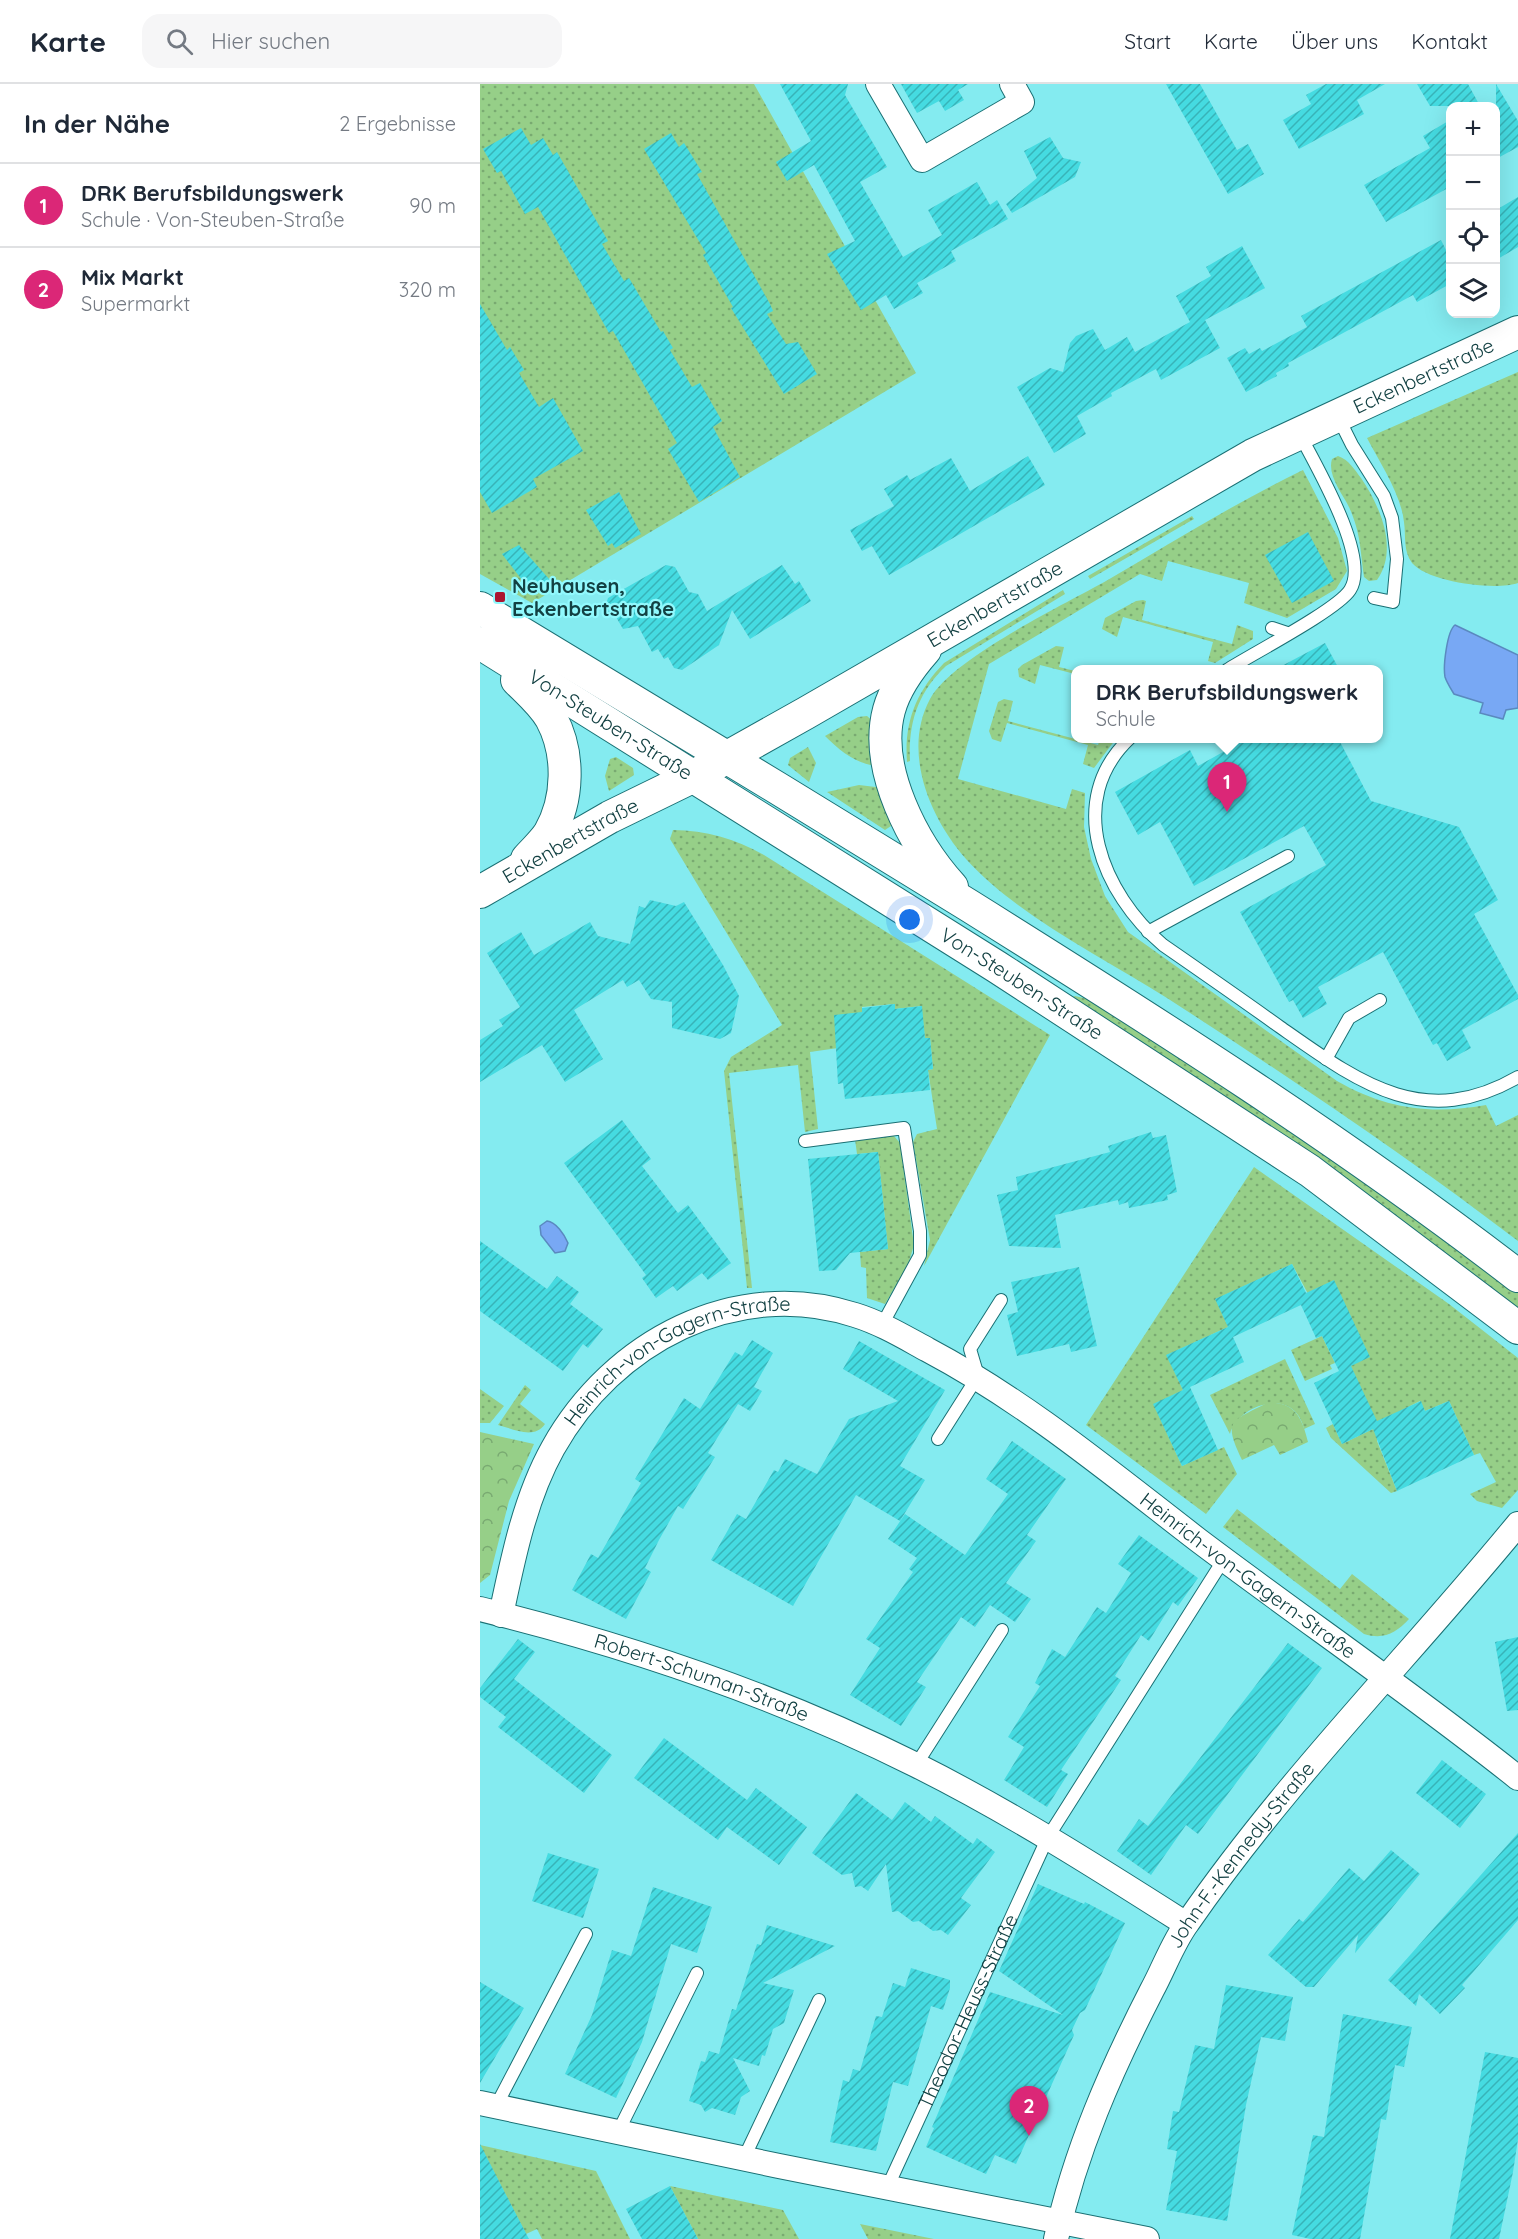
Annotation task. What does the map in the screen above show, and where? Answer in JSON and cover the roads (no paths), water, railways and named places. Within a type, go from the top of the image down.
[{"type":"street","points":[[878,84],[922,160],[1022,102],[1012,84]]},
{"type":"street","name":"Eckenbertstraße","points":[[480,892],[609,818],[728,757],[1197,486],[1298,432],[1518,332]]},
{"type":"street","name":"Von-Steuben-Straße","points":[[480,608],[728,757],[1112,994],[1366,1164],[1518,1276]]},
{"type":"street","points":[[933,640],[915,662],[895,694],[887,722],[888,751],[900,805],[913,832],[934,867],[970,906]]},
{"type":"street","points":[[480,643],[540,703],[551,718],[563,748],[565,775],[557,816],[548,835],[517,870]]},
{"type":"street","name":"Von-Steuben-Straße","points":[[480,643],[997,967],[1310,1171],[1518,1328]]},
{"type":"street","name":"Heinrich-von-Gagern-Straße","points":[[490,1612],[527,1509],[552,1450],[575,1413],[593,1390],[635,1352],[690,1322],[745,1306],[785,1304],[833,1308],[882,1325],[978,1376],[1057,1431],[1224,1559],[1388,1678],[1518,1778]]},
{"type":"street","name":"John-F.-Kennedy-Straße","points":[[1058,2230],[1087,2134],[1117,2059],[1186,1924],[1257,1828],[1518,1524]]},
{"type":"street","name":"Robert-Schuman-Straße","points":[[490,1612],[631,1650],[776,1702],[916,1765],[1048,1837],[1186,1924]]},
{"type":"street","points":[[488,2104],[888,2186],[1058,2230],[1147,2239]]},
{"type":"lane","points":[[1337,414],[1352,445],[1384,496],[1392,518],[1397,559],[1392,602],[1374,598]]},
{"type":"lane","points":[[1234,665],[1345,597],[1352,588],[1355,570],[1349,538],[1298,432]]},
{"type":"lane","points":[[1272,628],[1287,633]]},
{"type":"lane","points":[[1125,743],[1094,783],[1094,822],[1106,865],[1128,910],[1148,932],[1326,1059],[1364,1083],[1412,1099],[1456,1100],[1483,1093],[1518,1077]]},
{"type":"lane","points":[[1148,932],[1288,856]]},
{"type":"lane","points":[[1326,1059],[1349,1018],[1380,1000]]},
{"type":"lane","points":[[805,1141],[903,1128],[920,1231],[920,1255],[882,1325]]},
{"type":"lane","points":[[938,1439],[978,1376],[970,1349],[1002,1300]]},
{"type":"lane","points":[[1048,1837],[1224,1559]]},
{"type":"lane","points":[[916,1765],[1002,1630]]},
{"type":"lane","name":"Theodor-Heuss-Straße","points":[[888,2186],[1048,1837]]},
{"type":"lane","points":[[488,2104],[586,1934]]},
{"type":"lane","points":[[618,2132],[697,1972]]},
{"type":"lane","points":[[744,2158],[819,2000]]},
{"type":"water","points":[[1455,625],[1518,655],[1518,708],[1506,710],[1503,719],[1480,713],[1483,703],[1454,694],[1448,684],[1445,677],[1445,657],[1450,634]]},
{"type":"water","points":[[547,1221],[557,1226],[564,1236],[568,1243],[565,1251],[555,1253],[541,1235],[540,1226]]},
{"type":"place","name":"Neuhausen, Eckenbertstraße","points":[[500,597]]},
{"type":"place","name":"DRK Berufsbildungswerk","points":[[1227,812]]},
{"type":"place","name":"Mix Markt","points":[[1029,2136]]}]
